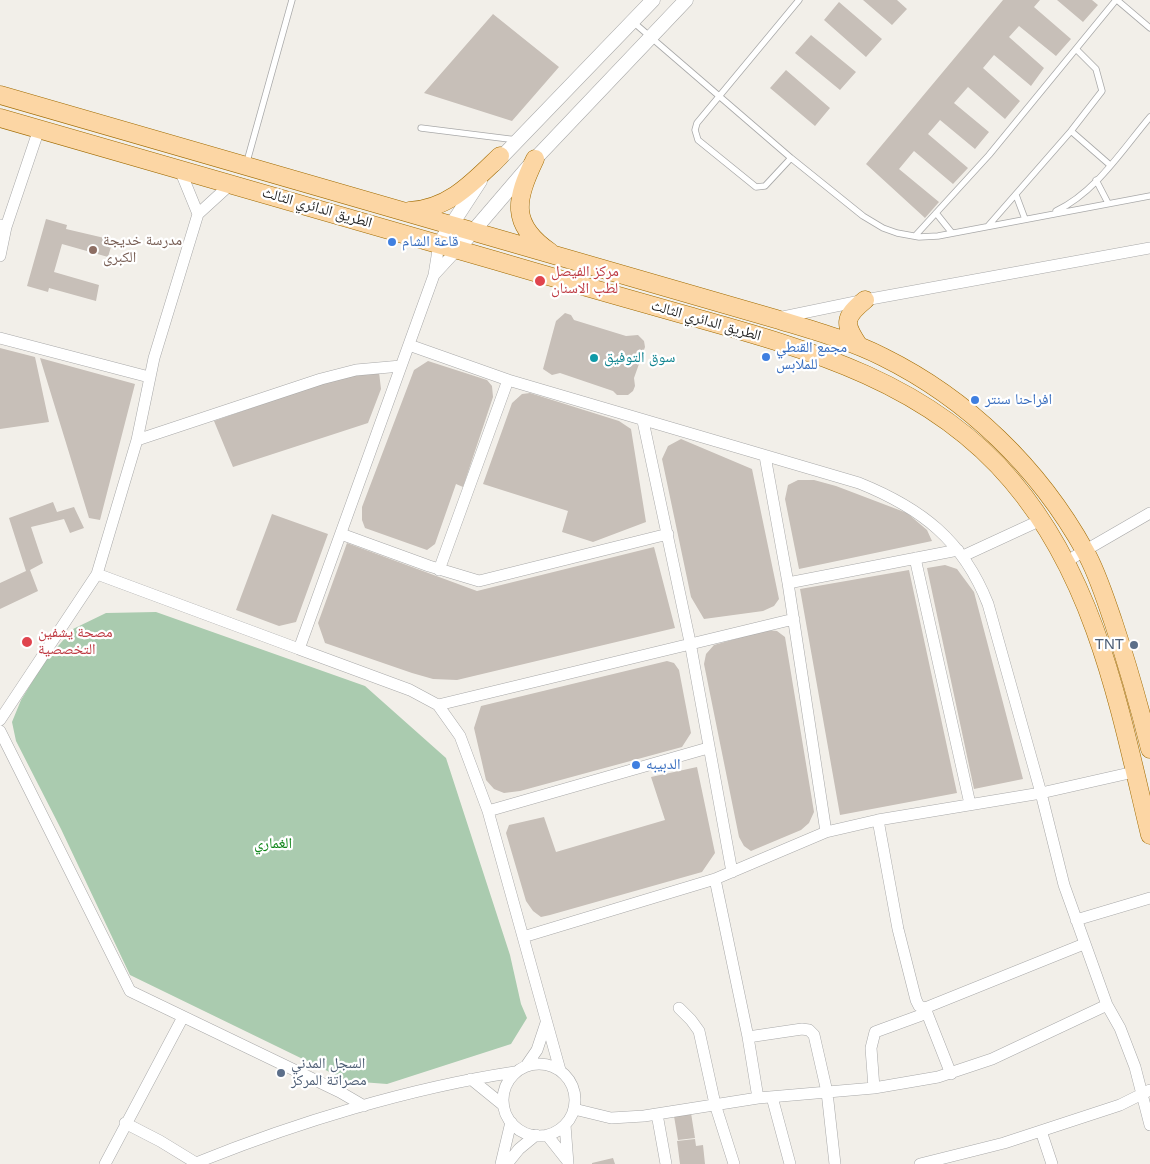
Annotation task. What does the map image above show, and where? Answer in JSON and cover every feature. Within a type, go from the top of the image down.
[{"type":"main road","name":"الطريق الدائري الثالث","points":[[0,95],[451,225],[558,258],[776,319],[859,346],[930,383],[966,408],[992,431],[1034,476],[1085,551],[1106,600],[1134,683],[1150,749]]},
{"type":"main road","name":"الطريق الدائري الثالث","points":[[0,118],[180,170],[232,183],[737,330],[869,374],[913,398],[958,429],[985,452],[1012,481],[1041,520],[1067,561],[1098,637],[1150,835]]},
{"type":"main road","points":[[400,211],[420,210],[449,200],[464,190],[500,156]]},
{"type":"main road","points":[[535,159],[520,194],[520,217],[525,228],[533,238],[558,258]]},
{"type":"main road","points":[[859,346],[849,331],[847,322],[854,310],[865,300]]},
{"type":"street","points":[[299,649],[434,275],[439,244],[464,203],[500,156],[653,0]]},
{"type":"street","points":[[434,275],[535,159],[686,0]]},
{"type":"street","points":[[0,256],[3,226],[39,129]]},
{"type":"street","points":[[180,170],[198,214]]},
{"type":"street","points":[[0,720],[97,574],[137,440],[149,377],[198,214],[232,183]]},
{"type":"street","points":[[776,319],[865,300],[1150,248]]},
{"type":"street","points":[[0,338],[149,377]]},
{"type":"street","points":[[409,345],[508,380],[858,483],[884,493],[934,524],[961,553],[978,578],[988,604],[1041,793],[1064,885],[1107,1005],[1146,1092],[1150,1125]]},
{"type":"street","points":[[137,440],[321,379],[356,370],[401,366]]},
{"type":"street","points":[[440,570],[508,380]]},
{"type":"street","points":[[643,421],[690,642],[732,872]]},
{"type":"street","points":[[765,456],[794,619],[826,832]]},
{"type":"street","points":[[1067,561],[1150,513]]},
{"type":"street","points":[[788,584],[915,558],[961,553],[1041,520]]},
{"type":"street","points":[[341,534],[440,570],[479,581],[668,534]]},
{"type":"street","points":[[915,558],[970,804]]},
{"type":"street","points":[[97,574],[410,690],[438,705],[460,736],[488,811],[560,1070],[573,1088],[574,1109],[565,1125],[567,1162]]},
{"type":"street","points":[[438,705],[690,642],[794,619]]},
{"type":"street","points":[[0,731],[130,991],[340,1092],[364,1106]]},
{"type":"street","points":[[488,811],[708,748]]},
{"type":"street","points":[[523,937],[715,879],[826,832],[878,820],[1041,793],[1134,772]]},
{"type":"street","points":[[878,820],[907,966],[916,1000],[919,1006],[926,1011],[951,1074]]},
{"type":"street","points":[[715,879],[748,1038],[758,1098]]},
{"type":"street","points":[[1076,920],[1150,898]]},
{"type":"street","points":[[874,1088],[871,1048],[875,1032],[1084,944]]},
{"type":"street","points":[[574,1109],[611,1118],[657,1114],[758,1098],[874,1088],[951,1074],[992,1059],[1107,1005]]},
{"type":"street","points":[[679,1008],[692,1020],[699,1031],[715,1104],[734,1164]]},
{"type":"street","points":[[105,1164],[125,1123],[183,1017]]},
{"type":"street","points":[[526,1066],[537,1050],[546,1021]]},
{"type":"street","points":[[748,1038],[802,1028],[809,1030],[814,1035],[827,1092],[836,1164]]},
{"type":"street","points":[[125,1123],[160,1141],[196,1164],[229,1150],[364,1106],[470,1079],[515,1072],[526,1066],[538,1063],[550,1065],[560,1070]]},
{"type":"street","points":[[515,1072],[503,1093],[503,1105],[511,1122],[525,1133],[541,1135],[567,1162]]},
{"type":"street","points":[[470,1079],[503,1105]]},
{"type":"street","points":[[920,1164],[1041,1131],[1120,1106],[1146,1092]]},
{"type":"street","points":[[772,1097],[790,1164]]},
{"type":"street","points":[[657,1114],[666,1164]]},
{"type":"street","points":[[501,1164],[511,1122]]},
{"type":"street","points":[[506,1164],[519,1149],[541,1135],[565,1125]]},
{"type":"street","points":[[1041,1131],[1052,1164]]},
{"type":"lane","points":[[245,167],[292,0]]},
{"type":"lane","points":[[791,158],[761,188],[753,185],[698,140],[695,130],[697,122],[799,0]]},
{"type":"lane","points":[[915,236],[989,154],[1117,0],[1150,28]]},
{"type":"lane","points":[[632,21],[791,158],[873,222],[891,231],[926,237],[1108,202],[1150,196]]},
{"type":"lane","points":[[988,226],[1071,131],[1102,91],[1096,69],[1076,49]]},
{"type":"lane","points":[[1048,215],[1076,199],[1096,180],[1150,117]]},
{"type":"lane","points":[[421,128],[517,140]]},
{"type":"lane","points":[[1071,131],[1110,164]]},
{"type":"lane","points":[[1096,180],[1108,202]]},
{"type":"lane","points":[[1016,195],[1025,219]]},
{"type":"lane","points":[[936,213],[952,233]]},
{"type":"green space","name":"الغماري","points":[[156,612],[365,686],[446,758],[510,955],[521,1004],[527,1018],[511,1044],[387,1084],[348,1081],[130,975],[61,829],[16,741],[12,722],[21,700],[45,661],[73,629],[106,613]]},
{"type":"building","points":[[863,0],[897,0],[907,9],[892,25]]},
{"type":"building","points":[[1003,0],[1040,0],[1034,7],[1071,39],[1056,56],[1019,26],[1009,37],[1044,68],[1031,86],[994,55],[983,68],[1020,101],[1005,119],[968,87],[954,103],[989,132],[975,149],[940,120],[928,134],[968,168],[953,184],[914,151],[899,169],[939,202],[925,218],[866,164]]},
{"type":"building","points":[[1057,0],[1092,0],[1098,5],[1083,22]]},
{"type":"building","points":[[839,2],[882,39],[866,57],[824,20]]},
{"type":"building","points":[[493,14],[559,67],[512,121],[424,93]]},
{"type":"building","points":[[811,35],[856,72],[840,90],[795,53]]},
{"type":"building","points":[[786,70],[830,108],[815,126],[770,88]]},
{"type":"building","points":[[46,219],[67,225],[66,229],[113,240],[108,257],[62,244],[54,272],[99,285],[96,301],[49,288],[48,292],[27,286]]},
{"type":"building","name":"سوق التوفيق","points":[[565,313],[571,315],[574,320],[626,336],[638,335],[644,341],[645,347],[634,378],[635,386],[633,391],[628,395],[617,395],[613,391],[560,373],[552,375],[543,369],[556,321]]},
{"type":"building","points":[[0,348],[35,357],[49,422],[0,429]]},
{"type":"building","points":[[40,358],[135,384],[100,520],[89,518]]},
{"type":"building","points":[[428,361],[487,380],[492,386],[493,397],[463,487],[456,484],[435,544],[427,550],[365,528],[362,520],[362,507],[414,370]]},
{"type":"building","points":[[379,372],[381,389],[368,423],[233,467],[214,421],[334,379]]},
{"type":"building","points":[[530,393],[619,421],[631,429],[646,522],[593,542],[562,532],[568,511],[483,484],[512,403],[522,394]]},
{"type":"building","points":[[681,439],[752,469],[779,599],[774,606],[763,611],[704,619],[691,597],[662,459],[668,446]]},
{"type":"building","points":[[798,480],[814,480],[836,486],[907,513],[927,530],[932,541],[799,569],[785,499],[788,485]]},
{"type":"building","points":[[53,502],[57,512],[74,507],[84,528],[70,533],[64,519],[31,527],[43,563],[30,570],[38,591],[0,609],[0,583],[26,571],[9,518]]},
{"type":"building","points":[[272,514],[328,534],[296,622],[279,626],[236,610]]},
{"type":"building","points":[[347,543],[477,591],[654,547],[675,628],[457,680],[433,679],[325,643],[318,623]]},
{"type":"building","points":[[945,565],[957,569],[974,592],[1023,779],[974,789],[927,568]]},
{"type":"building","points":[[909,570],[957,793],[840,815],[800,589]]},
{"type":"building","points":[[767,630],[777,631],[785,637],[814,812],[809,823],[801,830],[751,851],[744,846],[739,837],[704,664],[706,654],[714,645]]},
{"type":"building","points":[[667,661],[674,663],[679,670],[691,733],[682,747],[520,791],[504,793],[494,789],[486,780],[474,728],[481,706]]},
{"type":"building","points":[[697,767],[715,853],[702,872],[550,915],[541,917],[533,911],[526,901],[506,833],[509,825],[544,817],[556,852],[665,820],[651,777]]},
{"type":"building","points":[[691,1113],[695,1138],[678,1140],[674,1116]]},
{"type":"building","points":[[695,1139],[696,1146],[703,1145],[705,1164],[680,1164],[677,1141]]},
{"type":"building","points":[[613,1158],[615,1164],[592,1164],[592,1163]]},
{"type":"place","name":"قاعة الشام","points":[[392,242]]},
{"type":"place","name":"مدرسة خديجة الكبرى","points":[[93,250]]},
{"type":"place","name":"مركز الفيصل لطب الاسنان","points":[[540,281]]},
{"type":"place","name":"مجمع القنطي للملابس","points":[[766,357]]},
{"type":"place","name":"سوق التوفيق","points":[[594,358]]},
{"type":"place","name":"افراحنا سنتر","points":[[975,400]]},
{"type":"place","name":"مصحة يشفين التخصصية","points":[[27,642]]},
{"type":"place","name":"TNT","points":[[1134,645]]},
{"type":"place","name":"الدبيبه","points":[[636,765]]},
{"type":"place","name":"السجل المدني مصراتة المركز","points":[[281,1073]]}]
